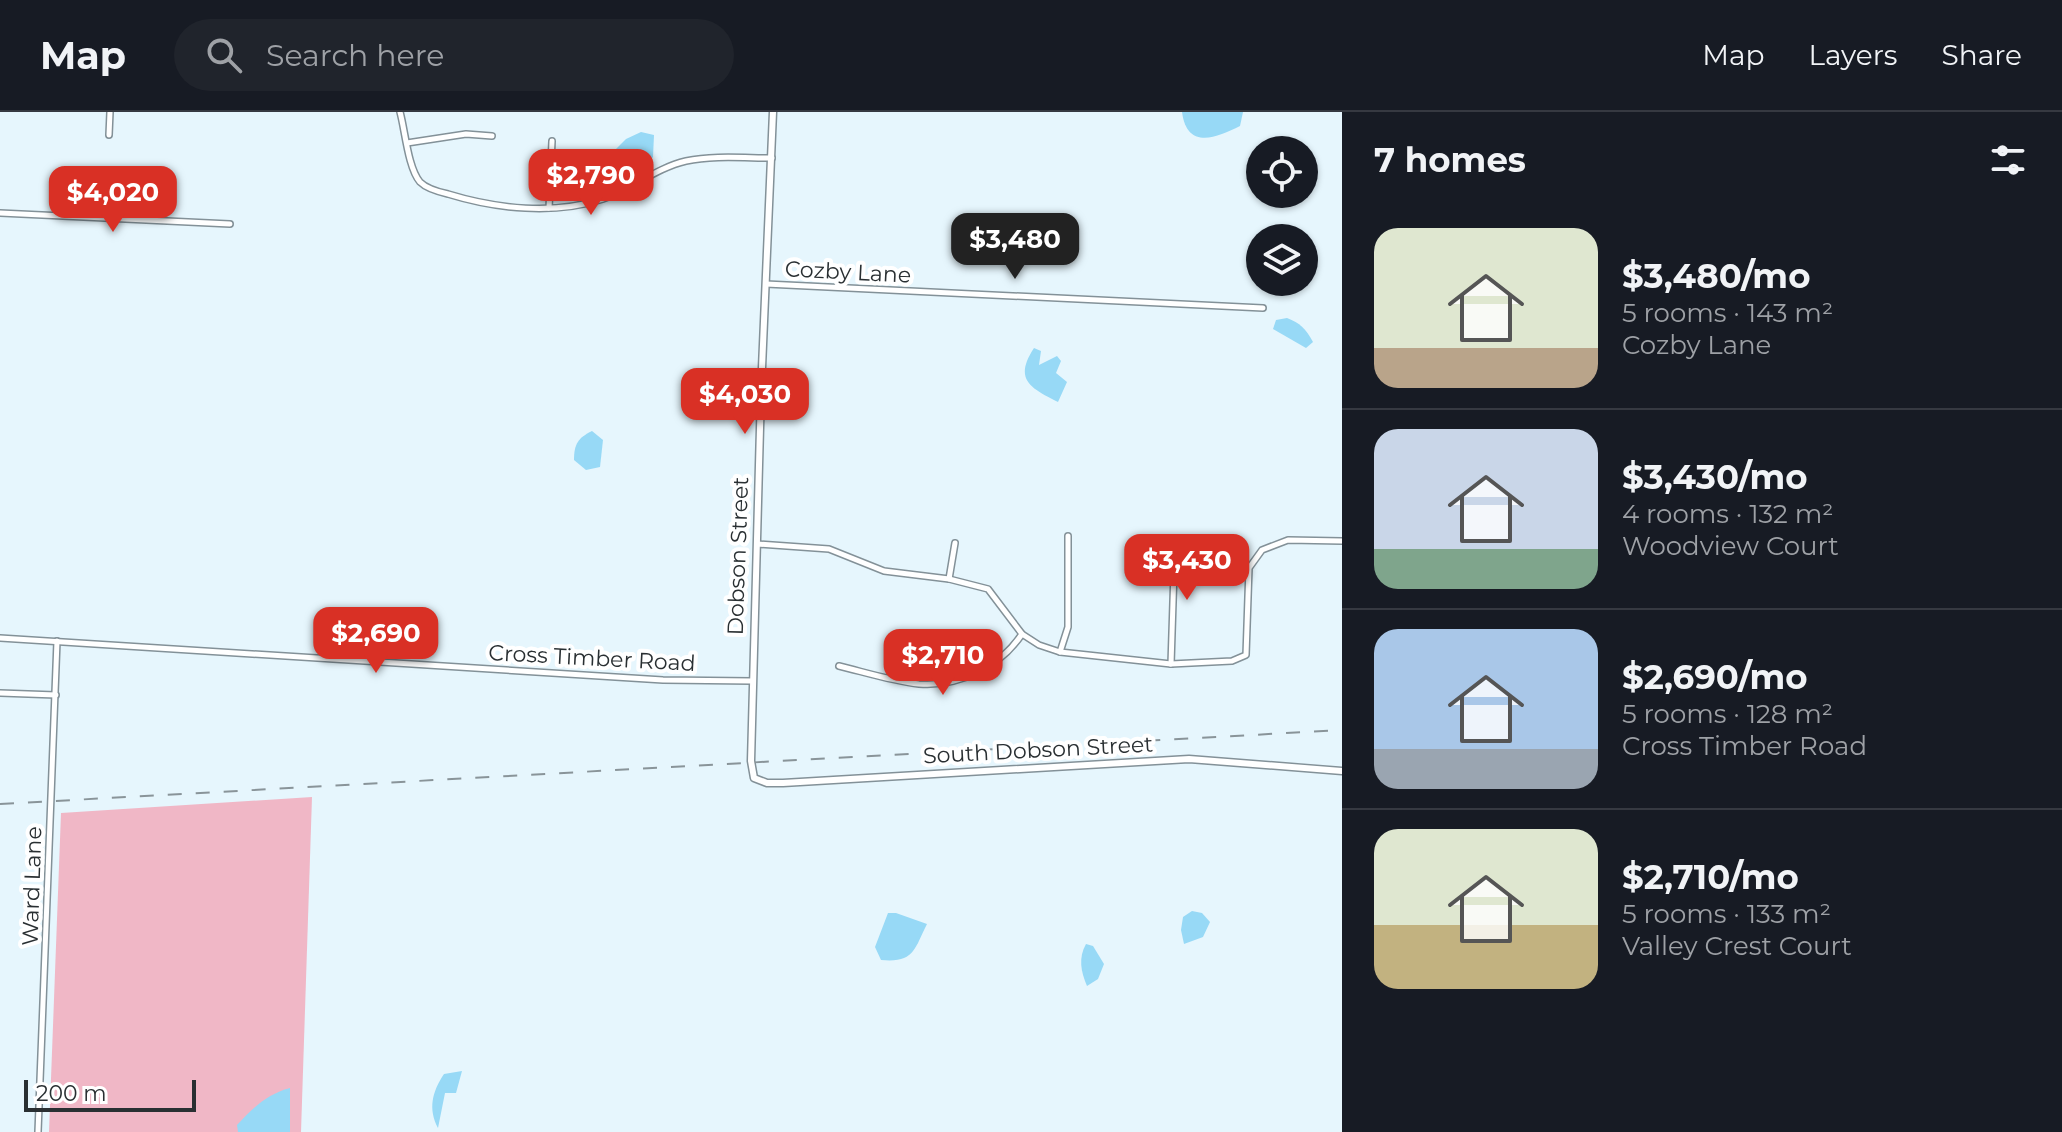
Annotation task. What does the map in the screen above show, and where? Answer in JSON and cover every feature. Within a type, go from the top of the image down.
[{"type":"street","points":[[109,135],[110,112]]},
{"type":"street","points":[[400,112],[418,179],[424,185],[469,201],[500,206],[549,208],[580,205],[608,197],[663,169],[689,160],[772,158]]},
{"type":"street","name":"Dobson Street","points":[[751,761],[773,112]]},
{"type":"street","points":[[407,143],[457,134],[492,136]]},
{"type":"street","points":[[549,208],[552,141]]},
{"type":"street","points":[[0,213],[230,224]]},
{"type":"street","name":"Cozby Lane","points":[[766,284],[1263,308]]},
{"type":"street","points":[[1060,652],[1068,627],[1068,536]]},
{"type":"street","points":[[1171,664],[1175,540]]},
{"type":"street","points":[[756,544],[829,549],[884,571],[949,579],[988,589],[1022,634],[1039,645],[1060,652],[1171,664],[1232,661],[1246,655],[1249,568],[1262,550],[1288,540],[1342,541]]},
{"type":"street","points":[[949,579],[955,543]]},
{"type":"street","points":[[839,666],[919,684],[940,682],[972,676],[1010,652],[1022,634]]},
{"type":"street","name":"Cross Timber Road","points":[[0,638],[663,680],[752,681]]},
{"type":"street","name":"Ward Lane","points":[[38,1132],[57,641]]},
{"type":"street","points":[[0,693],[56,695]]},
{"type":"street","name":"South Dobson Street","points":[[751,761],[754,778],[767,783],[1189,759],[1342,771]]},
{"type":"shaded area","points":[[312,797],[301,1132],[49,1132],[61,813]]},
{"type":"water","points":[[1182,112],[1243,112],[1240,126],[1204,138],[1190,132]]},
{"type":"water","points":[[641,132],[654,135],[653,157],[645,166],[623,162],[616,149],[626,139]]},
{"type":"water","points":[[1287,318],[1299,324],[1310,337],[1313,342],[1306,348],[1273,329],[1276,320]]},
{"type":"water","points":[[1034,348],[1041,351],[1039,365],[1057,356],[1061,361],[1056,373],[1067,382],[1058,402],[1028,382],[1025,368]]},
{"type":"water","points":[[592,431],[603,440],[600,467],[586,470],[574,460],[575,450],[580,439]]},
{"type":"water","points":[[1192,911],[1202,913],[1210,922],[1203,937],[1184,944],[1181,930],[1183,917]]},
{"type":"water","points":[[888,913],[927,924],[907,957],[881,960],[875,947]]},
{"type":"water","points":[[1086,944],[1093,946],[1104,964],[1098,979],[1087,986],[1081,965]]},
{"type":"water","points":[[462,1071],[456,1093],[445,1093],[438,1128],[432,1107],[437,1087],[444,1074]]},
{"type":"water","points":[[290,1088],[290,1132],[238,1132],[237,1125],[255,1107]]},
{"type":"railway","points":[[0,804],[1342,730]]}]
